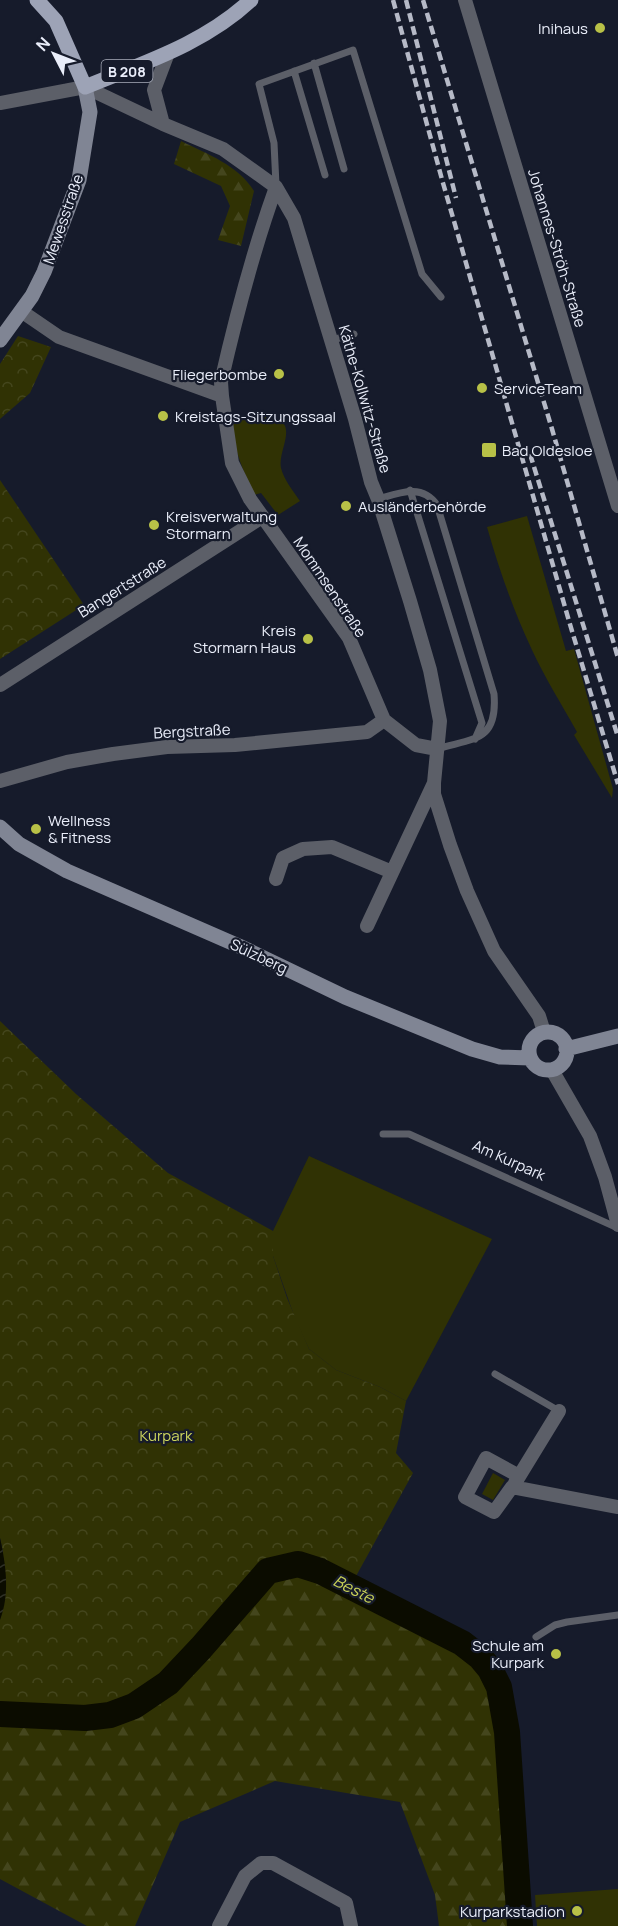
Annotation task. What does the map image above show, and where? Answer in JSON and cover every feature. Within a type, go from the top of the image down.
[{"type":"main road","name":"B 208","points":[[37,0],[56,21],[85,87],[168,53],[227,21],[251,0]]},
{"type":"street","name":"Johannes-Ströh-Straße","points":[[465,0],[618,506]]},
{"type":"street","points":[[163,124],[154,90],[168,53]]},
{"type":"street","points":[[0,103],[85,87]]},
{"type":"street","name":"Käthe-Kollwitz-Straße","points":[[85,87],[223,149],[276,187],[294,218],[332,340],[371,482],[430,670],[440,721],[437,749]]},
{"type":"street","name":"Mewesstraße","points":[[0,340],[32,296],[44,272],[79,180],[90,112],[85,87]]},
{"type":"street","name":"Mommsenstraße","points":[[276,187],[261,229],[221,382],[232,463],[250,500],[348,638],[384,720],[416,745],[437,749]]},
{"type":"street","points":[[21,311],[59,337],[222,396]]},
{"type":"street","name":"Bangertstraße","points":[[0,685],[262,517]]},
{"type":"street","name":"Bergstraße","points":[[0,781],[67,762],[113,754],[167,747],[235,745],[367,732],[384,720]]},
{"type":"street","points":[[437,749],[434,794],[450,845],[494,951],[539,1016],[544,1032]]},
{"type":"street","points":[[367,926],[434,783]]},
{"type":"street","name":"Sülzberg","points":[[0,827],[19,844],[67,871],[239,946],[345,996],[472,1049],[500,1057],[530,1058],[542,1069],[552,1070]]},
{"type":"street","points":[[276,879],[283,858],[303,849],[332,848],[392,872]]},
{"type":"street","points":[[530,1058],[529,1047],[539,1034],[544,1032],[556,1034],[567,1049],[561,1064],[552,1070]]},
{"type":"street","points":[[567,1049],[618,1036]]},
{"type":"street","name":"Am Kurpark","points":[[552,1070],[590,1136],[605,1177],[618,1226]]},
{"type":"street","points":[[559,1410],[515,1482],[618,1507]]},
{"type":"street","points":[[219,1926],[245,1876],[261,1863],[273,1863],[346,1904],[351,1926]]},
{"type":"lane","points":[[276,187],[274,143],[259,84],[353,50],[422,274],[441,297]]},
{"type":"lane","points":[[314,63],[344,169]]},
{"type":"lane","points":[[294,70],[325,175]]},
{"type":"lane","points":[[332,340],[354,334]]},
{"type":"lane","points":[[410,490],[482,723],[473,741]]},
{"type":"lane","points":[[378,499],[410,490],[425,494],[437,505],[494,694],[494,713],[490,726],[484,733],[473,741],[437,749]]},
{"type":"lane","name":"Am Kurpark","points":[[383,1134],[409,1134],[618,1226]]},
{"type":"lane","points":[[495,1374],[559,1410]]},
{"type":"lane","points":[[536,1636],[555,1625],[618,1615]]},
{"type":"green space","points":[[181,141],[231,167],[254,191],[241,246],[218,240],[230,206],[221,186],[174,164]]},
{"type":"green space","points":[[18,336],[51,347],[30,393],[0,419],[0,364]]},
{"type":"green space","points":[[266,416],[277,419],[286,429],[281,468],[286,481],[300,501],[278,515],[261,493],[254,495],[240,461],[233,435],[232,426],[238,420]]},
{"type":"green space","points":[[0,480],[84,605],[0,659]]},
{"type":"green space","points":[[527,516],[566,651],[574,649],[613,789],[612,798],[574,735],[577,732],[532,650],[513,605],[487,527]]},
{"type":"green space","name":"Kurpark","points":[[0,1021],[76,1094],[168,1173],[273,1231],[273,1256],[287,1298],[309,1349],[336,1370],[380,1387],[406,1401],[396,1453],[413,1473],[350,1587],[320,1571],[298,1564],[268,1571],[168,1683],[134,1706],[110,1715],[85,1718],[0,1714],[3,1552],[0,1538]]},
{"type":"green space","points":[[309,1156],[492,1239],[406,1401],[380,1387],[336,1370],[309,1349],[296,1321],[273,1256],[273,1231]]},
{"type":"green space","points":[[493,1473],[505,1480],[493,1500],[482,1494]]},
{"type":"green space","points":[[298,1564],[320,1571],[462,1643],[480,1657],[490,1669],[499,1687],[507,1732],[520,1926],[439,1926],[435,1895],[400,1802],[275,1781],[180,1822],[135,1926],[87,1926],[0,1879],[0,1714],[26,1714],[168,1683],[268,1571]]},
{"type":"green space","name":"Kurparkstadion","points":[[618,1889],[618,1926],[537,1926],[535,1895]]},
{"type":"water","points":[[0,1538],[6,1579],[5,1600],[0,1620]]},
{"type":"waterway","name":"Beste","points":[[0,1714],[85,1718],[110,1715],[134,1706],[168,1683],[268,1571],[298,1564],[320,1571],[462,1643],[480,1657],[490,1669],[499,1687],[507,1732],[520,1926]]},
{"type":"railway","points":[[393,0],[443,183],[618,784]]},
{"type":"railway","points":[[406,0],[456,198]]},
{"type":"railway","points":[[423,0],[618,658]]},
{"type":"railway","points":[[530,454],[618,737]]},
{"type":"place","name":"Inihaus","points":[[600,28]]},
{"type":"place","name":"Fliegerbombe","points":[[279,374]]},
{"type":"place","name":"ServiceTeam","points":[[482,388]]},
{"type":"place","name":"Kreistags-Sitzungssaal","points":[[163,416]]},
{"type":"place","name":"Bad Oldesloe","points":[[489,450]]},
{"type":"place","name":"Ausländerbehörde","points":[[346,506]]},
{"type":"place","name":"Kreisverwaltung Stormarn","points":[[154,525]]},
{"type":"place","name":"Kreis Stormarn Haus","points":[[308,639]]},
{"type":"place","name":"Wellness & Fitness","points":[[36,829]]},
{"type":"place","name":"Schule am Kurpark","points":[[556,1654]]},
{"type":"place","name":"Kurparkstadion","points":[[577,1911]]}]
